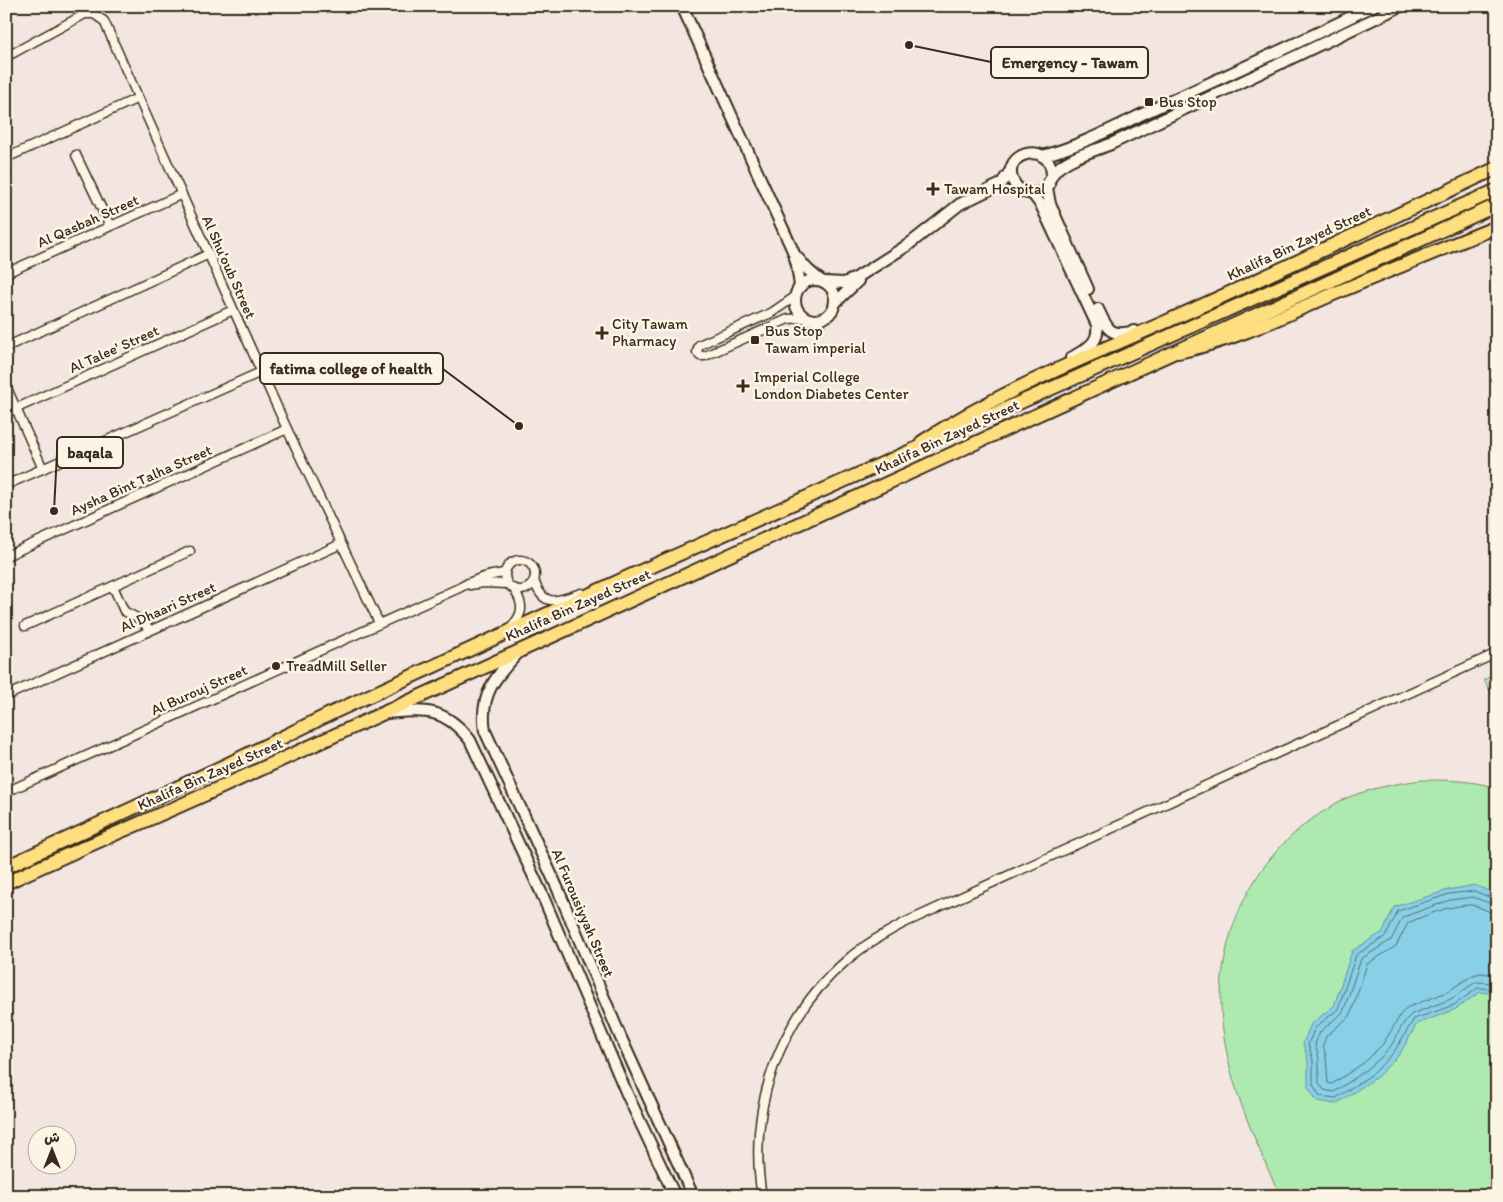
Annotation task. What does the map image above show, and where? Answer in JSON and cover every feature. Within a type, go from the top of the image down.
[{"type":"main road","name":"Khalifa Bin Zayed Street","points":[[901,455],[983,406],[1497,168]]},
{"type":"main road","name":"Khalifa Bin Zayed Street","points":[[6,867],[630,576],[1497,190]]},
{"type":"main road","name":"Khalifa Bin Zayed Street","points":[[6,883],[233,782],[1497,205]]},
{"type":"main road","name":"Khalifa Bin Zayed Street","points":[[1164,356],[1247,332],[1422,256],[1497,227]]},
{"type":"street","points":[[682,6],[793,251],[800,286],[796,296],[797,309],[806,318]]},
{"type":"street","points":[[1042,156],[1067,148],[1345,21],[1373,6]]},
{"type":"street","points":[[1052,174],[1066,163],[1401,6]]},
{"type":"street","name":"Al Shu'oub Street","points":[[6,57],[85,14],[94,14],[104,21],[261,372],[379,623]]},
{"type":"street","points":[[1195,104],[1198,99],[1217,88],[1219,85],[1218,79]]},
{"type":"street","points":[[6,158],[138,98]]},
{"type":"street","points":[[800,286],[811,280],[838,284],[856,278],[908,245],[960,204],[1001,184],[1012,170],[1016,160],[1024,154],[1033,153],[1042,156],[1050,163],[1052,174],[1046,188],[1050,204],[1106,326],[1118,334],[1148,329]]},
{"type":"street","points":[[76,155],[110,226]]},
{"type":"street","points":[[1012,170],[1013,182],[1021,190]]},
{"type":"street","points":[[1032,194],[1041,191],[1048,185]]},
{"type":"street","points":[[796,296],[772,313],[699,345],[697,352],[700,356],[705,356],[788,320],[806,318],[816,320],[825,317],[851,286],[916,246],[945,221],[971,203],[1004,189],[1021,190],[1032,194],[1041,205],[1090,307],[1098,329],[1097,336],[1092,345],[1069,359],[1054,372]]},
{"type":"street","name":"Al Qasbah Street","points":[[6,273],[182,194]]},
{"type":"street","points":[[793,251],[808,270],[833,290],[835,303]]},
{"type":"street","points":[[6,346],[209,254]]},
{"type":"street","name":"Al Talee' Street","points":[[6,413],[233,310]]},
{"type":"street","points":[[6,485],[261,372]]},
{"type":"street","points":[[6,386],[43,469]]},
{"type":"street","name":"Aysha Bint Talha Street","points":[[6,556],[288,429]]},
{"type":"street","name":"Al Dhaari Street","points":[[6,696],[341,544]]},
{"type":"street","points":[[25,626],[190,552]]},
{"type":"street","points":[[506,634],[516,622],[522,610],[521,600],[514,589],[507,584],[504,573],[512,561],[523,560],[532,566],[539,594],[545,599],[556,601],[630,576]]},
{"type":"street","name":"Al Burouj Street","points":[[6,792],[480,577],[504,573]]},
{"type":"street","points":[[514,589],[526,589],[534,580]]},
{"type":"street","name":"Al Burouj Street","points":[[459,588],[483,583],[507,584]]},
{"type":"street","points":[[113,586],[124,611],[141,620],[150,630]]},
{"type":"street","name":"Al Furousiyyah Street","points":[[523,648],[502,669],[490,686],[483,710],[485,731],[557,887],[621,1038],[693,1196]]},
{"type":"street","points":[[762,1196],[759,1173],[759,1131],[765,1093],[773,1065],[786,1036],[812,997],[832,973],[860,950],[904,923],[1497,653]]},
{"type":"street","name":"Al Furousiyyah Street","points":[[381,713],[416,710],[436,712],[456,725],[470,740],[537,884],[627,1094],[675,1196]]},
{"type":"street","points":[[627,1094],[630,1088],[636,1089],[662,1141],[675,1158]]},
{"type":"green space","points":[[1497,673],[1497,703],[1484,680]]},
{"type":"green space","points":[[1421,780],[1469,782],[1497,788],[1497,1196],[1280,1196],[1255,1140],[1234,1083],[1225,1043],[1221,1010],[1222,976],[1228,944],[1238,913],[1253,884],[1272,857],[1294,833],[1321,813],[1340,801],[1360,793],[1390,785]]},
{"type":"water","points":[[1475,885],[1497,895],[1497,994],[1480,992],[1456,1009],[1417,1024],[1399,1055],[1377,1077],[1336,1104],[1317,1101],[1308,1087],[1308,1060],[1303,1043],[1311,1024],[1334,1006],[1352,951],[1383,932],[1394,907],[1448,890]]},
{"type":"place","name":"Emergency - Tawam","points":[[909,45]]},
{"type":"place","name":"Bus Stop","points":[[1149,102]]},
{"type":"place","name":"Tawam Hospital","points":[[933,189]]},
{"type":"place","name":"City Tawam Pharmacy","points":[[602,333]]},
{"type":"place","name":"Bus Stop Tawam imperial","points":[[755,340]]},
{"type":"place","name":"Imperial College London Diabetes Center","points":[[743,386]]},
{"type":"place","name":"fatima college of health","points":[[519,426]]},
{"type":"place","name":"baqala","points":[[54,511]]},
{"type":"place","name":"TreadMill Seller","points":[[276,666]]}]
